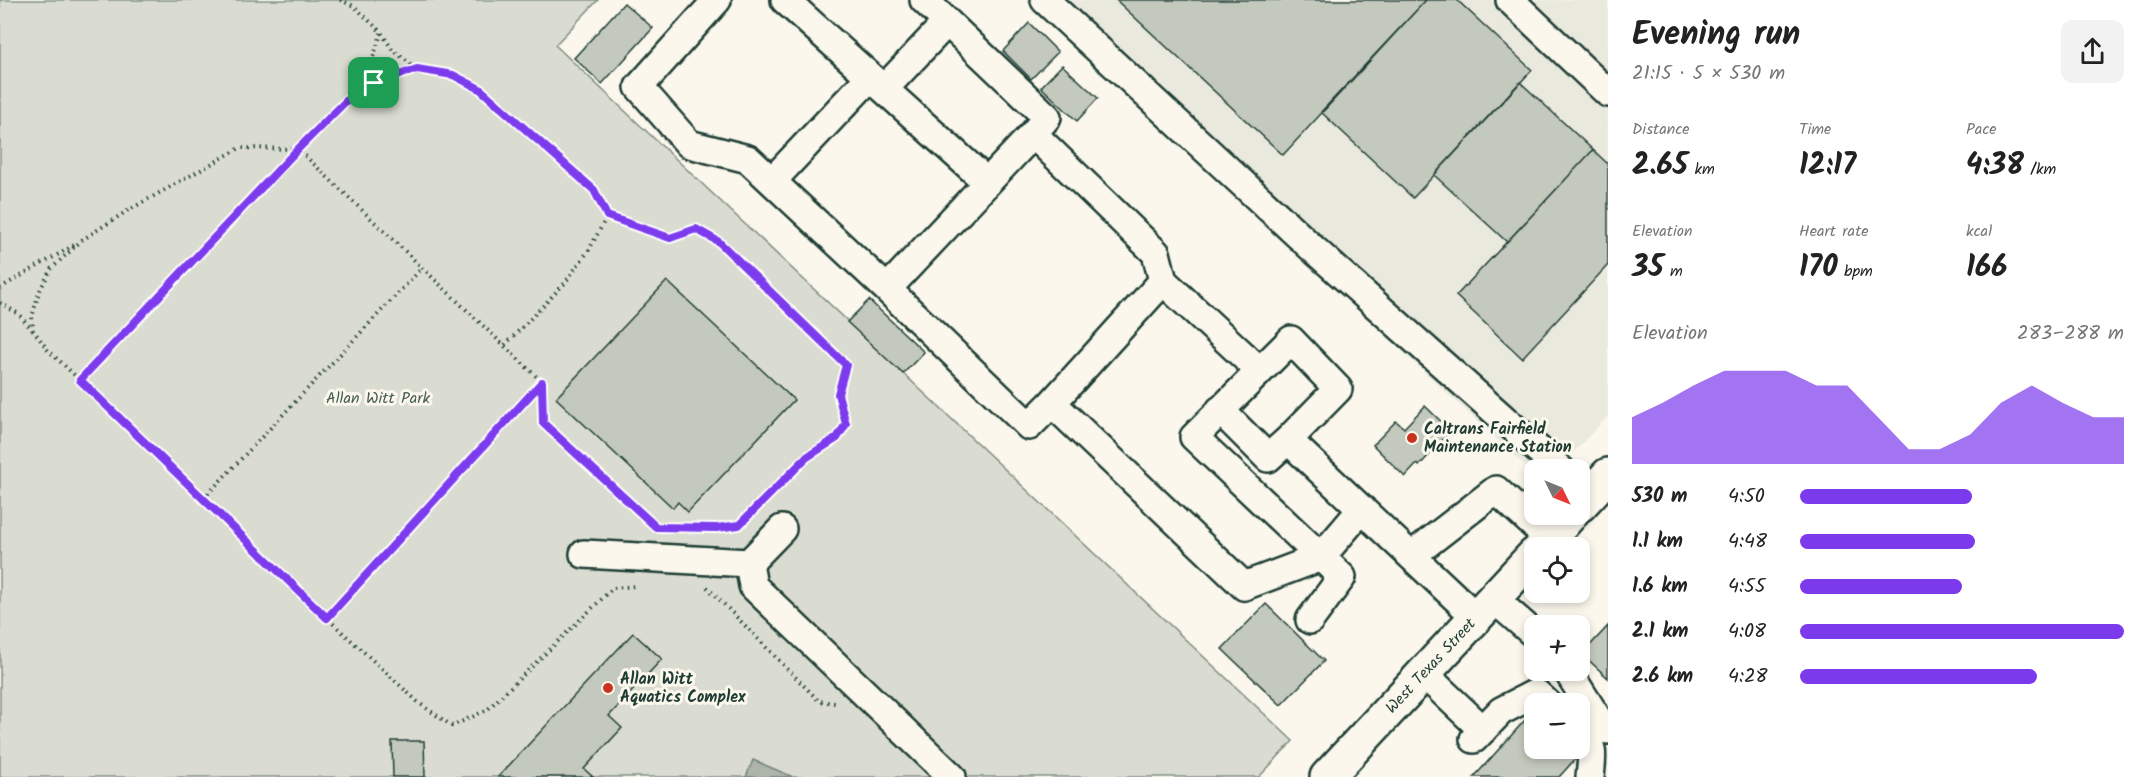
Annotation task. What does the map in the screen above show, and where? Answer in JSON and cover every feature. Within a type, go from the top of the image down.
[{"type":"main road","name":"West Texas Street","points":[[1550,537],[1560,525]]},
{"type":"main road","name":"West Texas Street","points":[[1328,777],[1524,567]]},
{"type":"lane","points":[[717,0],[639,87],[690,144],[748,159],[1029,426],[1053,403],[1163,281]]},
{"type":"lane","points":[[785,0],[987,182]]},
{"type":"lane","points":[[887,289],[1047,117],[924,0]]},
{"type":"lane","points":[[1046,0],[1311,247],[1550,459]]},
{"type":"lane","points":[[1510,0],[1608,93]]},
{"type":"lane","points":[[772,181],[877,83],[947,22]]},
{"type":"lane","points":[[1033,134],[1156,253],[1163,281],[1260,371]]},
{"type":"lane","points":[[1220,410],[1268,458],[1338,388],[1291,340],[1220,410],[1194,437],[1342,578],[1310,620]]},
{"type":"lane","points":[[1053,403],[1244,586],[1320,557],[1362,509]]},
{"type":"lane","points":[[1288,440],[1411,556],[1485,609],[1524,629]]},
{"type":"lane","points":[[1411,556],[1496,490],[1534,537]]},
{"type":"lane","points":[[584,554],[749,563],[782,529]]},
{"type":"lane","points":[[749,563],[753,586],[952,777]]},
{"type":"lane","points":[[1424,674],[1478,735],[1501,711],[1524,699]]},
{"type":"lane","points":[[1574,681],[1599,721],[1608,730]]},
{"type":"lane","points":[[1590,746],[1592,754],[1590,777]]},
{"type":"path","points":[[340,0],[354,6],[381,32],[392,49],[417,69]]},
{"type":"path","points":[[80,380],[347,100],[368,72],[381,32]]},
{"type":"path","points":[[0,288],[127,211],[240,148],[298,149],[542,382],[543,423],[656,527],[717,528],[739,525],[807,457],[837,438],[846,424],[838,394],[846,365],[719,242],[696,229],[670,238],[607,216],[594,190],[480,89],[453,75],[417,69],[374,83],[347,100]]},
{"type":"path","points":[[505,345],[564,284],[589,250],[607,216]]},
{"type":"path","points":[[33,330],[32,317],[39,292],[51,269],[82,240]]},
{"type":"path","points":[[204,498],[422,268]]},
{"type":"path","points":[[0,303],[19,314],[48,350],[327,618],[419,703],[452,726],[488,710],[613,588],[646,585]]},
{"type":"path","points":[[327,618],[542,382]]},
{"type":"path","points":[[717,528],[692,580],[707,587],[819,701],[837,703]]},
{"type":"shaded area","points":[[1025,0],[1608,0],[1608,416],[1567,459],[1524,459],[1524,465]]},
{"type":"shaded area","points":[[753,760],[791,776],[791,777],[746,777]]},
{"type":"green space","name":"Allan Witt Park","points":[[0,0],[598,0],[555,45],[1293,741],[1259,777],[0,777]]},
{"type":"building","points":[[1116,0],[1426,0],[1283,155]]},
{"type":"building","points":[[1426,0],[1457,0],[1532,70],[1413,198],[1321,112]]},
{"type":"building","points":[[624,3],[653,28],[602,84],[574,58]]},
{"type":"building","points":[[1029,23],[1058,52],[1031,79],[1003,51]]},
{"type":"building","points":[[1062,65],[1098,98],[1077,121],[1041,87]]},
{"type":"building","points":[[1520,82],[1593,150],[1507,242],[1434,175]]},
{"type":"building","points":[[1593,150],[1608,164],[1608,265],[1522,358],[1456,296]]},
{"type":"building","points":[[667,281],[794,400],[688,512],[678,502],[673,508],[556,398]]},
{"type":"building","points":[[869,300],[924,352],[903,374],[847,322]]},
{"type":"building","name":"Caltrans Fairfield Maintenance Station","points":[[1425,406],[1451,431],[1419,466],[1417,464],[1405,477],[1373,445],[1396,421],[1404,428]]},
{"type":"building","points":[[1266,604],[1324,661],[1281,705],[1222,649]]},
{"type":"building","points":[[1608,626],[1608,678],[1590,661],[1590,645]]},
{"type":"building","name":"Allan Witt Aquatics Complex","points":[[633,633],[662,659],[609,716],[622,728],[584,769],[593,777],[498,777]]},
{"type":"building","points":[[1524,721],[1524,759],[1575,759],[1559,777],[1474,777]]},
{"type":"building","points":[[392,741],[424,741],[425,777],[393,777]]},
{"type":"place","name":"Caltrans Fairfield Maintenance Station","points":[[1412,438]]},
{"type":"place","name":"Allan Witt Aquatics Complex","points":[[608,688]]},
{"type":"route","points":[[417,69],[453,75],[480,89],[594,190],[607,216],[670,238],[696,229],[719,242],[846,365],[838,394],[846,424],[837,438],[807,457],[739,525],[717,528],[656,527],[543,423],[542,382],[327,618],[80,380],[298,149],[347,100],[374,83],[417,69]]}]
